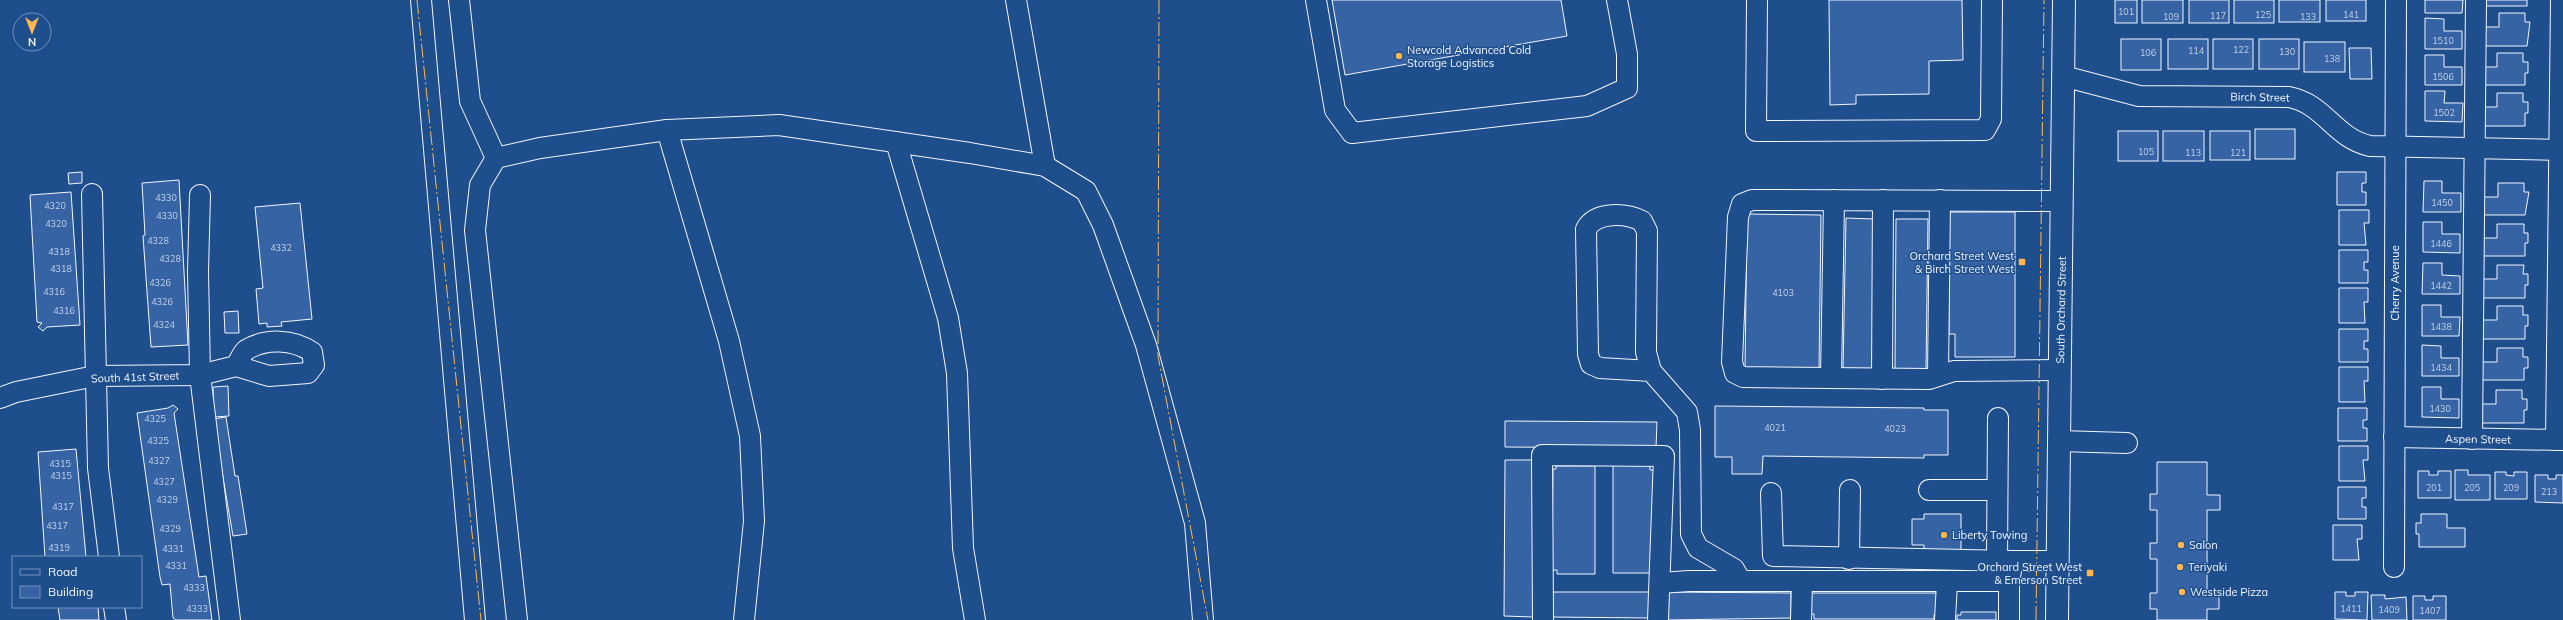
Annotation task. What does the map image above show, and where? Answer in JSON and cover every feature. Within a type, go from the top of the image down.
[{"type":"main road","name":"South Orchard Street","points":[[2058,620],[2064,0]]},
{"type":"street","points":[[421,0],[476,620]]},
{"type":"street","points":[[459,0],[470,101],[496,158]]},
{"type":"street","points":[[1016,0],[1045,166]]},
{"type":"street","points":[[1316,0],[1335,110],[1352,133],[1587,106],[1627,88],[1627,54],[1617,0]]},
{"type":"street","points":[[1757,0],[1756,130],[1985,130],[1991,119],[1992,0]]},
{"type":"street","name":"Cherry Avenue","points":[[2394,567],[2396,0]]},
{"type":"street","points":[[2472,439],[2476,0]]},
{"type":"street","points":[[2560,440],[2562,150],[2561,0]]},
{"type":"street","name":"Birch Street","points":[[2063,76],[2139,96],[2289,97],[2301,99],[2319,110],[2342,134],[2355,142],[2396,147],[2562,150]]},
{"type":"street","points":[[517,620],[475,230],[480,185],[496,158],[540,148],[667,130],[779,125],[1045,166],[1086,191],[1104,225],[1146,345],[1195,523],[1203,620]]},
{"type":"street","points":[[667,130],[730,340],[750,436],[754,521],[744,620]]},
{"type":"street","points":[[896,142],[948,318],[956,373],[963,548],[975,620]]},
{"type":"street","points":[[92,194],[98,468],[108,556]]},
{"type":"street","points":[[200,195],[198,270],[200,375],[230,620]]},
{"type":"street","points":[[2060,370],[1954,371],[1930,379],[1743,377],[1736,372],[1732,362],[1738,217],[1742,204],[1752,200],[2062,201]]},
{"type":"street","points":[[1831,378],[1834,200]]},
{"type":"street","points":[[1882,378],[1883,200]]},
{"type":"street","points":[[1938,376],[1940,200]]},
{"type":"street","points":[[1651,371],[1600,368],[1591,364],[1588,354],[1586,229],[1590,222],[1599,216],[1633,217],[1642,221],[1647,231],[1646,352],[1651,371],[1687,412],[1690,430],[1691,534],[1698,548],[1734,569],[1741,581]]},
{"type":"street","name":"South 41st Street","points":[[0,398],[16,392],[95,376],[200,375],[236,366]]},
{"type":"street","points":[[1998,418],[1997,490],[2005,561],[2009,581],[2009,620]]},
{"type":"street","name":"Aspen Street","points":[[2394,438],[2560,440]]},
{"type":"street","points":[[2059,441],[2127,443]]},
{"type":"street","points":[[1543,620],[1541,619],[1542,455],[1664,456],[1658,620]]},
{"type":"street","points":[[1849,559],[1850,490]]},
{"type":"street","points":[[1929,490],[1997,490]]},
{"type":"street","points":[[1771,493],[1773,556],[1849,559],[2058,561]]},
{"type":"street","points":[[1660,583],[1741,581],[2009,581]]},
{"type":"street","points":[[1800,620],[1802,582]]},
{"type":"street","points":[[1944,620],[1947,582]]},
{"type":"street","points":[[114,608],[116,620]]},
{"type":"building","name":"Newcold Advanced Cold Storage Logistics","points":[[1332,0],[1561,0],[1567,36],[1345,75]]},
{"type":"building","points":[[1829,0],[1962,0],[1963,60],[1929,61],[1929,94],[1856,95],[1856,104],[1830,105]]},
{"type":"building","points":[[2115,0],[2137,0],[2137,23],[2115,23]]},
{"type":"building","points":[[2142,0],[2183,0],[2183,23],[2142,23]]},
{"type":"building","points":[[2189,0],[2229,0],[2229,23],[2189,23]]},
{"type":"building","points":[[2234,0],[2274,0],[2274,23],[2234,23]]},
{"type":"building","points":[[2279,0],[2320,0],[2320,22],[2279,22]]},
{"type":"building","points":[[2326,0],[2366,0],[2366,21],[2326,21]]},
{"type":"building","points":[[2425,0],[2463,0],[2462,13],[2425,13]]},
{"type":"building","points":[[2482,0],[2527,0],[2527,6],[2482,6]]},
{"type":"building","points":[[2499,13],[2525,13],[2525,22],[2530,22],[2527,46],[2481,46],[2481,27],[2499,27]]},
{"type":"building","points":[[2425,18],[2444,19],[2444,31],[2462,31],[2462,49],[2425,49]]},
{"type":"building","points":[[2121,39],[2161,39],[2161,70],[2121,70]]},
{"type":"building","points":[[2168,39],[2208,39],[2208,69],[2168,69]]},
{"type":"building","points":[[2213,39],[2253,39],[2253,69],[2213,69]]},
{"type":"building","points":[[2259,39],[2299,39],[2299,69],[2259,69]]},
{"type":"building","points":[[2304,42],[2345,42],[2345,72],[2304,72]]},
{"type":"building","points":[[2349,48],[2371,48],[2372,79],[2350,79]]},
{"type":"building","points":[[2497,53],[2523,53],[2523,62],[2528,62],[2528,73],[2525,73],[2525,85],[2479,85],[2479,67],[2497,67]]},
{"type":"building","points":[[2425,55],[2444,55],[2444,67],[2462,67],[2462,85],[2425,85]]},
{"type":"building","points":[[2425,91],[2445,91],[2444,103],[2463,103],[2462,122],[2425,121]]},
{"type":"building","points":[[2497,93],[2523,93],[2523,102],[2528,102],[2528,113],[2525,113],[2525,126],[2479,126],[2479,107],[2497,107]]},
{"type":"building","points":[[2255,129],[2295,129],[2295,159],[2255,159]]},
{"type":"building","points":[[2118,131],[2158,131],[2158,161],[2118,161]]},
{"type":"building","points":[[2163,131],[2204,131],[2204,161],[2163,161]]},
{"type":"building","points":[[2210,131],[2250,131],[2250,160],[2210,160]]},
{"type":"building","points":[[82,172],[82,183],[69,184],[68,173]]},
{"type":"building","points":[[2337,172],[2366,172],[2366,183],[2362,183],[2362,192],[2366,192],[2366,205],[2337,205]]},
{"type":"building","points":[[179,180],[188,345],[151,347],[143,236],[145,235],[142,183]]},
{"type":"building","points":[[2424,181],[2442,181],[2442,193],[2461,193],[2461,212],[2423,212]]},
{"type":"building","points":[[2498,183],[2524,183],[2524,192],[2529,192],[2525,215],[2480,215],[2480,197],[2498,197]]},
{"type":"building","points":[[71,192],[80,325],[47,327],[43,331],[38,327],[42,323],[37,322],[30,195]]},
{"type":"building","points":[[300,203],[312,319],[281,322],[282,326],[267,327],[267,323],[259,324],[256,289],[263,288],[255,207]]},
{"type":"building","points":[[2339,210],[2369,210],[2369,223],[2364,223],[2366,245],[2339,245]]},
{"type":"building","points":[[1949,212],[2015,212],[2015,357],[1955,357],[1955,334],[1949,334]]},
{"type":"building","points":[[1747,214],[1821,215],[1819,371],[1745,370]]},
{"type":"building","points":[[1846,218],[1874,219],[1872,369],[1843,369]]},
{"type":"building","points":[[1896,219],[1928,219],[1926,370],[1895,370]]},
{"type":"building","points":[[2423,222],[2442,222],[2442,234],[2460,234],[2460,253],[2423,252]]},
{"type":"building","points":[[2497,224],[2524,224],[2524,233],[2528,233],[2528,243],[2525,243],[2525,256],[2480,256],[2480,238],[2497,238]]},
{"type":"building","points":[[2339,250],[2368,250],[2368,262],[2364,262],[2364,270],[2368,270],[2368,283],[2339,283]]},
{"type":"building","points":[[2423,263],[2442,263],[2442,275],[2460,276],[2460,294],[2422,294]]},
{"type":"building","points":[[2497,265],[2524,265],[2523,274],[2528,274],[2528,285],[2525,285],[2525,298],[2480,298],[2480,279],[2497,279]]},
{"type":"building","points":[[2339,288],[2368,288],[2368,302],[2364,302],[2365,323],[2339,323]]},
{"type":"building","points":[[2422,305],[2441,305],[2441,317],[2460,317],[2459,336],[2422,336]]},
{"type":"building","points":[[2497,306],[2523,306],[2523,315],[2528,315],[2528,326],[2525,326],[2525,339],[2479,339],[2479,320],[2497,320]]},
{"type":"building","points":[[238,311],[239,333],[225,333],[224,312]]},
{"type":"building","points":[[2339,329],[2368,329],[2368,341],[2364,341],[2364,349],[2368,349],[2368,362],[2339,362]]},
{"type":"building","points":[[2422,345],[2441,346],[2441,358],[2459,358],[2459,376],[2422,376]]},
{"type":"building","points":[[2497,348],[2523,348],[2523,357],[2528,357],[2528,368],[2524,368],[2524,380],[2479,380],[2479,362],[2497,362]]},
{"type":"building","points":[[2339,367],[2368,367],[2368,381],[2364,381],[2365,402],[2339,402]]},
{"type":"building","points":[[228,386],[229,416],[214,417],[213,387]]},
{"type":"building","points":[[2422,387],[2441,387],[2441,399],[2459,399],[2459,418],[2422,417]]},
{"type":"building","points":[[2496,390],[2522,390],[2522,399],[2527,399],[2527,410],[2524,410],[2524,423],[2478,423],[2478,404],[2496,404]]},
{"type":"building","points":[[173,405],[178,409],[174,413],[199,577],[206,576],[212,620],[176,620],[173,618],[170,584],[162,585],[160,577],[137,413],[168,408]]},
{"type":"building","points":[[1715,406],[1924,408],[1924,410],[1948,410],[1948,455],[1924,455],[1924,458],[1763,456],[1762,474],[1732,474],[1732,457],[1715,457]]},
{"type":"building","points":[[2338,408],[2367,408],[2367,420],[2363,420],[2363,428],[2367,428],[2367,441],[2338,441]]},
{"type":"building","points":[[226,417],[235,476],[238,476],[247,534],[233,536],[213,419]]},
{"type":"building","points":[[1505,421],[1657,422],[1656,448],[1505,447]]},
{"type":"building","points":[[2339,446],[2368,446],[2368,460],[2363,460],[2365,481],[2339,481]]},
{"type":"building","points":[[76,449],[86,556],[45,556],[38,452]]},
{"type":"building","points":[[1505,460],[1535,460],[1533,617],[1504,616]]},
{"type":"building","points":[[2157,462],[2207,462],[2207,495],[2220,495],[2220,510],[2207,510],[2207,593],[2219,593],[2219,609],[2207,609],[2207,620],[2157,620],[2157,609],[2150,609],[2150,593],[2157,593],[2157,559],[2150,559],[2150,543],[2157,543],[2157,510],[2150,510],[2150,494],[2157,494]]},
{"type":"building","points":[[1613,465],[1650,465],[1650,470],[1655,470],[1650,573],[1613,573]]},
{"type":"building","points":[[1556,466],[1595,466],[1595,574],[1557,574],[1557,570],[1552,570],[1553,469],[1556,469]]},
{"type":"building","points":[[2455,470],[2468,470],[2468,475],[2490,475],[2490,500],[2455,500]]},
{"type":"building","points":[[2418,471],[2429,471],[2429,475],[2438,475],[2438,471],[2451,471],[2451,498],[2418,498]]},
{"type":"building","points":[[2495,472],[2506,472],[2506,475],[2514,476],[2514,472],[2527,472],[2527,499],[2495,499]]},
{"type":"building","points":[[2535,475],[2548,475],[2548,479],[2556,479],[2556,475],[2563,475],[2563,503],[2535,502]]},
{"type":"building","points":[[2338,487],[2366,487],[2366,498],[2362,498],[2362,507],[2366,507],[2366,519],[2338,519]]},
{"type":"building","points":[[1924,514],[1961,514],[1961,551],[1924,550],[1924,545],[1912,545],[1912,519],[1924,519]]},
{"type":"building","points":[[2421,514],[2447,514],[2447,528],[2465,528],[2465,547],[2419,547],[2419,534],[2416,534],[2416,523],[2421,523]]},
{"type":"building","points":[[2333,525],[2362,525],[2362,539],[2357,539],[2359,560],[2333,560]]},
{"type":"building","points":[[1549,592],[1652,592],[1652,618],[1549,617]]},
{"type":"building","points":[[1666,592],[1791,593],[1791,618],[1666,620]]},
{"type":"building","points":[[2335,592],[2346,592],[2346,596],[2355,596],[2355,592],[2368,592],[2367,620],[2335,619]]},
{"type":"building","points":[[1810,593],[1939,593],[1939,615],[1934,615],[1934,619],[1814,619],[1814,614],[1810,614]]},
{"type":"building","points":[[2371,595],[2385,595],[2385,599],[2406,597],[2407,620],[2372,620]]},
{"type":"building","points":[[2413,596],[2425,596],[2425,600],[2433,600],[2433,596],[2446,596],[2446,620],[2413,620]]},
{"type":"building","points":[[58,608],[98,608],[99,620],[60,620]]},
{"type":"building","points":[[1961,612],[1996,612],[1996,620],[1957,620],[1957,615],[1961,615]]},
{"type":"power","points":[[417,0],[481,620]]},
{"type":"power","points":[[1159,0],[1158,356],[1208,620]]},
{"type":"power","points":[[2036,620],[2044,0]]},
{"type":"place","name":"Newcold Advanced Cold Storage Logistics","points":[[1399,56]]},
{"type":"place","name":"Orchard Street West & Birch Street West","points":[[2022,262]]},
{"type":"place","name":"Liberty Towing","points":[[1944,535]]},
{"type":"place","name":"Salon","points":[[2181,545]]},
{"type":"place","name":"Teriyaki","points":[[2180,567]]},
{"type":"place","name":"Orchard Street West & Emerson Street","points":[[2090,573]]},
{"type":"place","name":"Westside Pizza","points":[[2182,592]]}]
